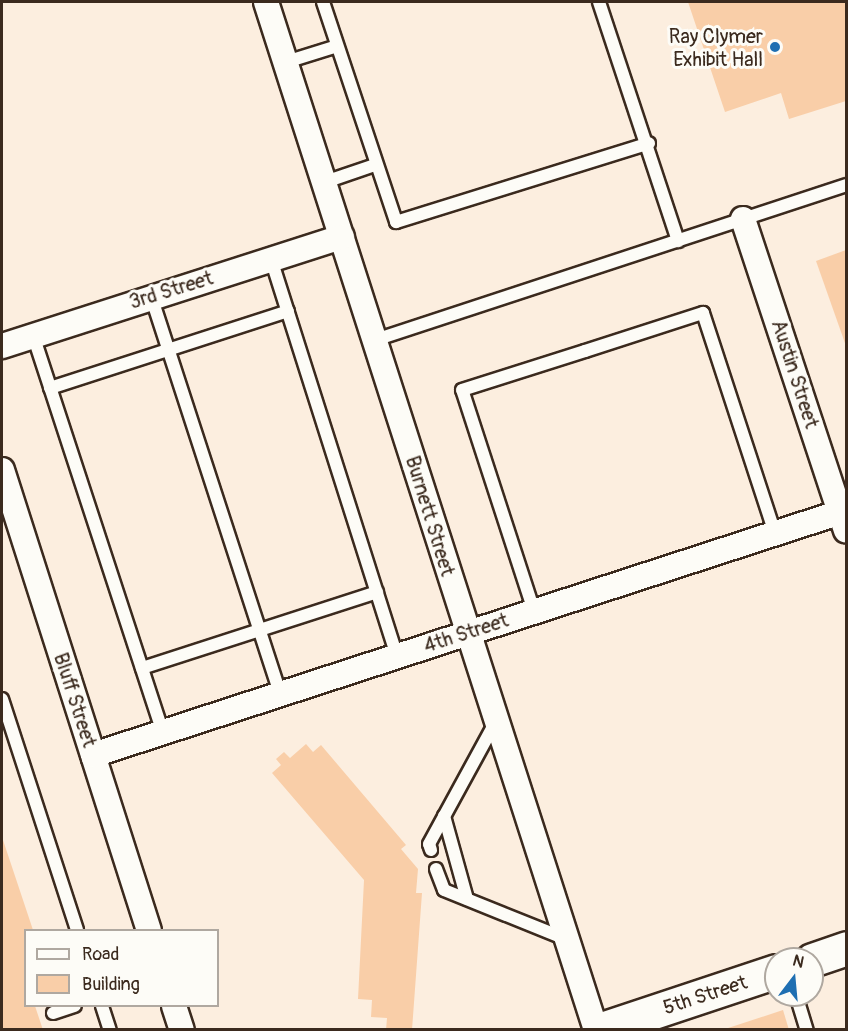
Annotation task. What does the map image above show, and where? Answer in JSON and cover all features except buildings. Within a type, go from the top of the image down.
[{"type":"main road","points":[[824,956],[846,948]]},
{"type":"main road","name":"5th Street","points":[[598,1029],[764,975]]},
{"type":"street","name":"Burnett Street","points":[[266,2],[375,339],[495,723],[598,1029]]},
{"type":"street","name":"Austin Street","points":[[743,219],[844,521]]},
{"type":"street","name":"3rd Street","points":[[2,346],[151,296],[342,237]]},
{"type":"street","name":"Bluff Street","points":[[2,470],[149,929]]},
{"type":"street","name":"4th Street","points":[[93,755],[775,533],[844,521]]},
{"type":"street","points":[[175,1007],[182,1029]]},
{"type":"lane","points":[[323,2],[375,165],[396,222],[649,143]]},
{"type":"lane","points":[[598,2],[649,143],[678,241]]},
{"type":"lane","points":[[286,62],[337,46]]},
{"type":"lane","points":[[325,182],[375,165]]},
{"type":"lane","points":[[375,339],[846,185]]},
{"type":"lane","points":[[271,259],[397,656]]},
{"type":"lane","points":[[151,296],[280,694]]},
{"type":"lane","points":[[50,388],[288,311]]},
{"type":"lane","points":[[534,610],[462,390],[639,333],[703,313],[775,533]]},
{"type":"lane","points":[[33,335],[163,732]]},
{"type":"lane","points":[[142,668],[376,592]]},
{"type":"lane","points":[[2,699],[77,929]]},
{"type":"lane","points":[[431,850],[429,844],[495,723]]},
{"type":"lane","points":[[444,816],[467,899]]},
{"type":"lane","points":[[436,869],[444,890],[566,939]]},
{"type":"lane","points":[[53,1013],[70,1007]]},
{"type":"lane","points":[[103,1007],[110,1029]]},
{"type":"lane","points":[[800,1007],[807,1029]]},
{"type":"place","name":"Ray Clymer Exhibit Hall","points":[[775,47]]}]
